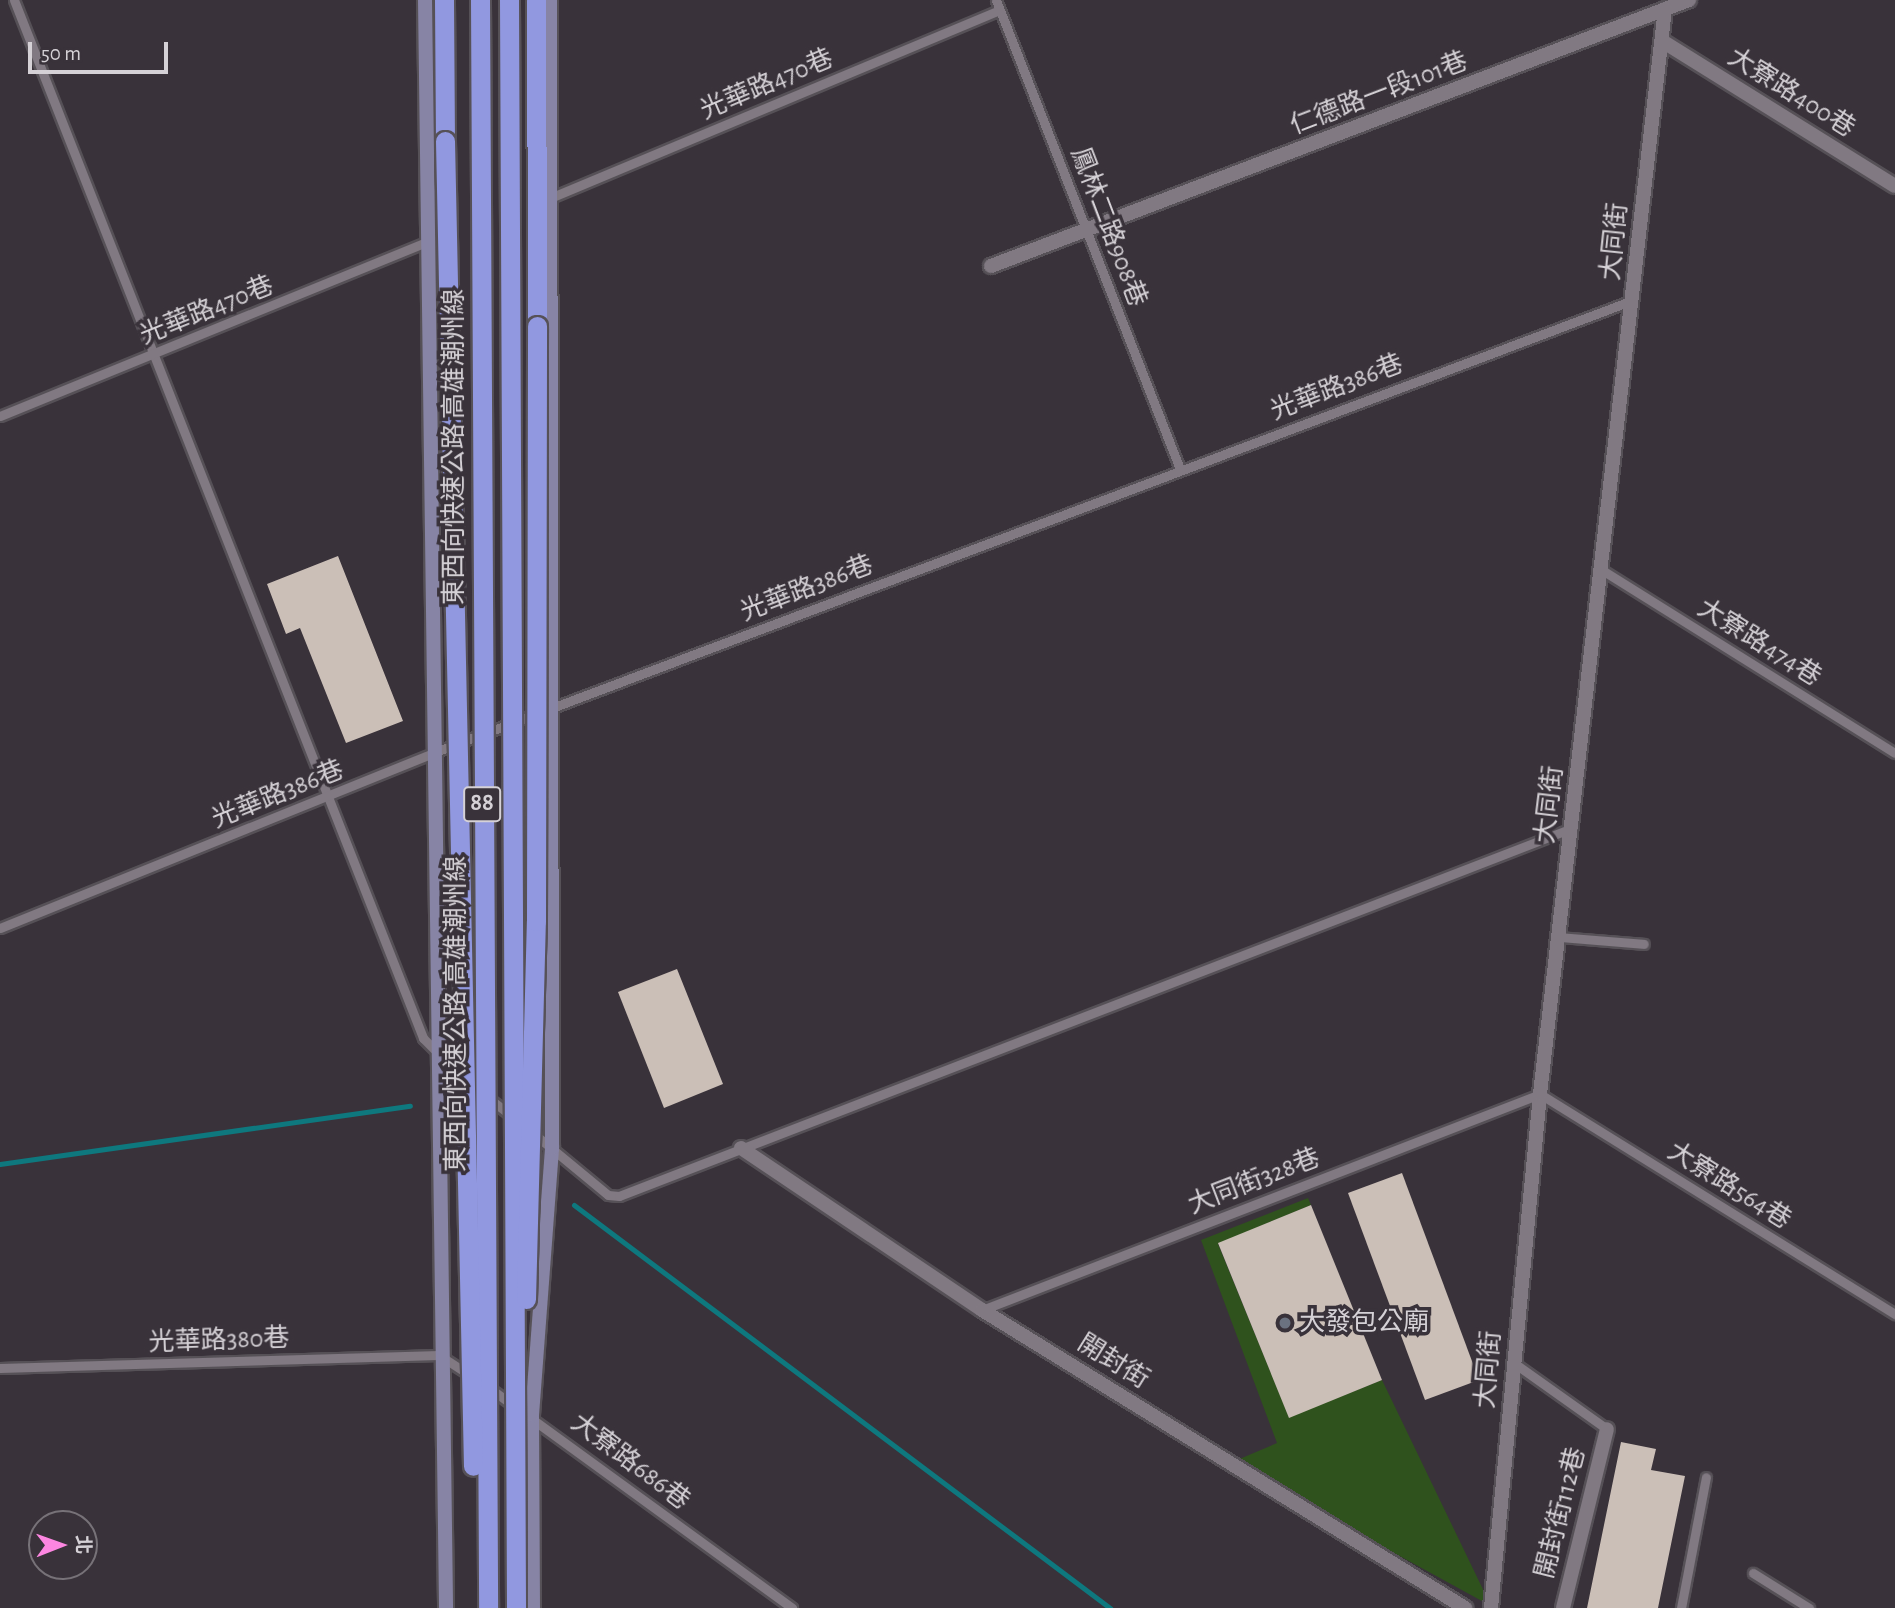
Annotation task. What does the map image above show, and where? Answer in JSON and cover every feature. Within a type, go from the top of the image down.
[{"type":"highway","points":[[444,0],[457,918],[478,1608]]},
{"type":"highway","name":"東西向快速公路 高雄潮州線","points":[[480,0],[488,1608]]},
{"type":"highway","name":"東西向快速公路 高雄潮州線","points":[[509,0],[524,1411],[516,1608]]},
{"type":"highway","points":[[524,1411],[535,949],[537,0]]},
{"type":"main road","points":[[425,0],[439,1059],[439,1355],[446,1608]]},
{"type":"main road","points":[[533,1608],[524,1411],[552,1148],[550,0]]},
{"type":"street","name":"仁德路一段101巷","points":[[991,266],[1088,234],[1689,0]]},
{"type":"street","name":"大同街","points":[[1491,1608],[1540,1094],[1665,9]]},
{"type":"street","name":"大寮路400巷","points":[[1662,41],[1895,186]]},
{"type":"street","name":"開封街","points":[[741,1148],[982,1310],[1465,1608]]},
{"type":"street","name":"開封街112巷","points":[[1563,1608],[1607,1429]]},
{"type":"lane","points":[[14,0],[423,1038],[439,1059],[608,1195],[619,1196],[1572,828]]},
{"type":"lane","name":"光華路470巷","points":[[550,198],[998,5]]},
{"type":"lane","name":"鳳林二路908巷","points":[[998,5],[1181,470]]},
{"type":"lane","name":"光華路470巷","points":[[0,416],[153,356],[428,241]]},
{"type":"lane","name":"光華路386巷","points":[[0,928],[330,797],[435,752],[1633,300]]},
{"type":"lane","name":"大寮路474巷","points":[[1602,570],[1895,753]]},
{"type":"lane","points":[[1559,937],[1644,944]]},
{"type":"lane","name":"大同街328巷","points":[[982,1310],[1540,1094]]},
{"type":"lane","name":"大寮路564巷","points":[[1540,1094],[1895,1314]]},
{"type":"lane","name":"大寮路686巷","points":[[439,1355],[524,1411],[792,1608]]},
{"type":"lane","name":"光華路380巷","points":[[0,1368],[439,1355]]},
{"type":"lane","points":[[1514,1363],[1607,1429]]},
{"type":"lane","points":[[1681,1608],[1706,1477]]},
{"type":"lane","points":[[1753,1573],[1809,1608]]},
{"type":"green space","points":[[1308,1198],[1311,1205],[1218,1244],[1289,1417],[1382,1380],[1491,1606],[1230,1463],[1277,1443],[1201,1240]]},
{"type":"building","points":[[338,556],[403,721],[346,743],[300,628],[286,634],[267,584]]},
{"type":"building","points":[[677,969],[723,1084],[664,1108],[618,992]]},
{"type":"building","points":[[1402,1173],[1479,1380],[1425,1400],[1348,1193]]},
{"type":"building","name":"大發包公廟","points":[[1311,1205],[1382,1380],[1289,1418],[1218,1243]]},
{"type":"building","points":[[1621,1442],[1656,1449],[1651,1470],[1685,1476],[1658,1608],[1587,1608]]},
{"type":"waterway","points":[[0,1164],[410,1106]]},
{"type":"waterway","points":[[574,1205],[1110,1608]]},
{"type":"place","name":"大發包公廟","points":[[1285,1323]]}]
